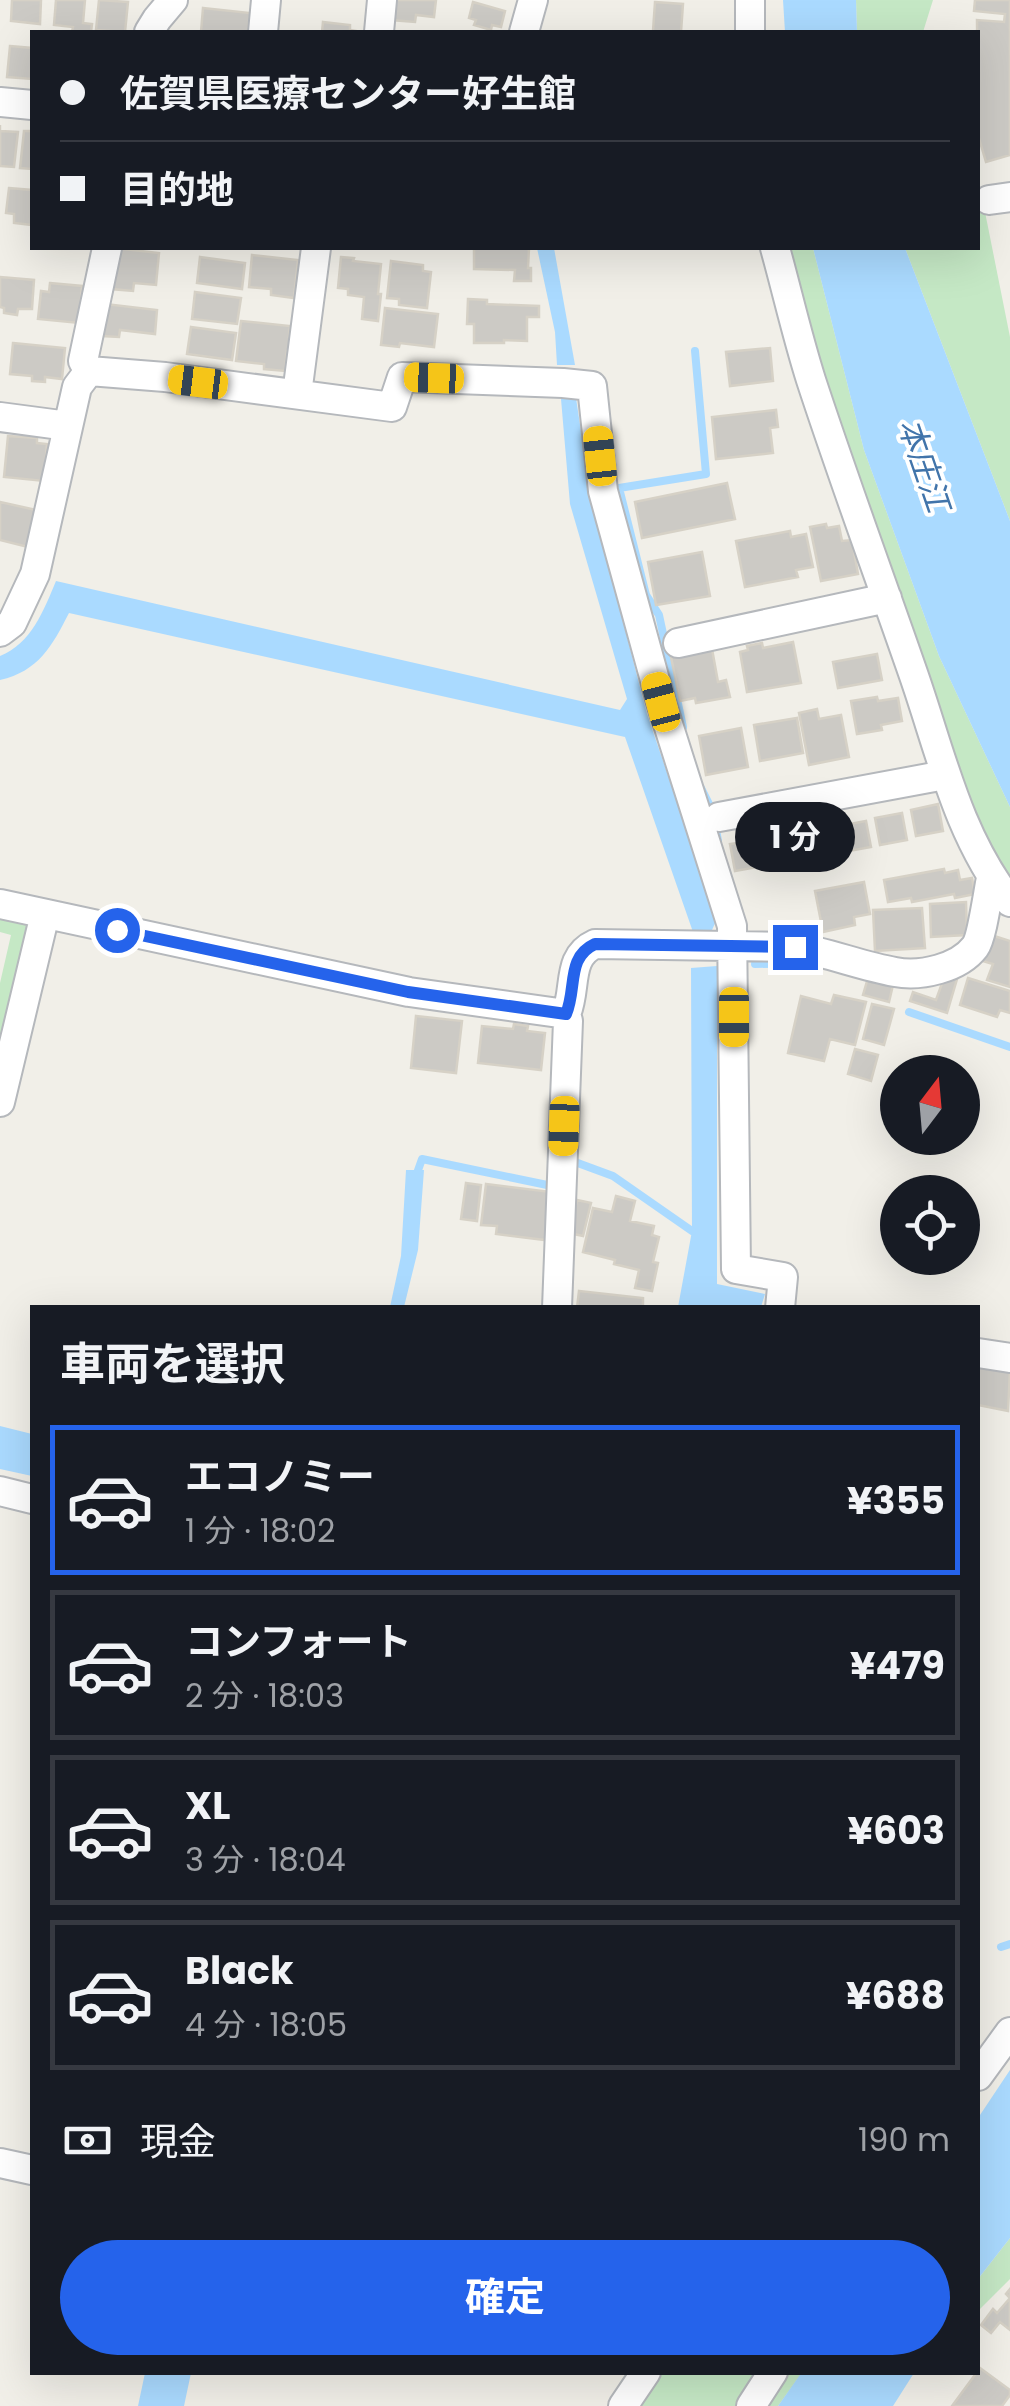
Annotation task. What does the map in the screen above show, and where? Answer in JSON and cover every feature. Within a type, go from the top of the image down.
[{"type":"street","points":[[151,30],[173,0]]},
{"type":"street","points":[[263,30],[266,0]]},
{"type":"street","points":[[379,30],[382,0]]},
{"type":"street","points":[[525,30],[533,0]]},
{"type":"street","points":[[750,0],[750,30]]},
{"type":"street","points":[[0,102],[30,105]]},
{"type":"street","points":[[89,372],[83,360],[107,250]]},
{"type":"street","points":[[296,394],[316,250]]},
{"type":"street","points":[[777,250],[810,376],[945,774],[968,837],[1010,902]]},
{"type":"street","points":[[89,372],[392,407],[402,378],[592,386],[603,491],[661,702],[732,926],[736,1269],[783,1278],[780,1300]]},
{"type":"street","points":[[0,632],[12,622],[35,574],[77,387],[89,372]]},
{"type":"street","points":[[0,417],[68,426]]},
{"type":"street","points":[[678,643],[887,598]]},
{"type":"street","points":[[719,817],[945,774]]},
{"type":"street","points":[[557,1305],[566,1014],[576,962],[583,950],[595,944],[795,947],[910,974],[952,966],[978,946],[991,878]]},
{"type":"street","points":[[0,904],[408,992],[566,1014]]},
{"type":"street","points":[[0,1102],[44,914]]},
{"type":"street","points":[[980,1353],[1010,1358]]},
{"type":"street","points":[[0,1491],[30,1498]]},
{"type":"street","points":[[980,2042],[990,2030],[1010,2020]]},
{"type":"street","points":[[980,2073],[1010,2032]]},
{"type":"street","points":[[0,2163],[30,2170]]},
{"type":"street","points":[[622,2406],[644,2375]]},
{"type":"street","points":[[751,2406],[771,2375]]},
{"type":"green space","points":[[856,0],[933,0],[924,30],[857,30]]},
{"type":"green space","points":[[980,191],[1010,337],[1010,521],[906,250],[980,250]]},
{"type":"green space","points":[[763,250],[814,250],[864,450],[939,656],[1010,807],[1010,915]]},
{"type":"green space","points":[[0,914],[23,919],[29,929],[0,1050],[0,983],[11,935],[0,932]]},
{"type":"green space","points":[[1010,2238],[1010,2279],[980,2309],[980,2276]]},
{"type":"green space","points":[[661,2375],[801,2375],[778,2406],[638,2406]]},
{"type":"water","points":[[783,0],[856,0],[857,30],[785,30]]},
{"type":"water","points":[[537,250],[554,250],[575,365],[557,365],[555,332]]},
{"type":"water","name":"本庄江","points":[[814,250],[906,250],[1010,521],[1010,807],[939,656],[864,450]]},
{"type":"water","points":[[576,398],[591,498],[647,714],[717,919],[712,930],[693,932],[625,737],[69,613],[43,656],[25,670],[0,680],[0,656],[28,635],[56,581],[620,710],[627,699],[570,504],[561,399]]},
{"type":"water","points":[[717,966],[717,1284],[765,1294],[762,1305],[678,1305],[692,1231],[691,968]]},
{"type":"water","points":[[406,1170],[424,1170],[418,1250],[404,1305],[390,1305],[401,1256]]},
{"type":"water","points":[[0,1426],[30,1434],[30,1476],[0,1469]]},
{"type":"water","points":[[1010,2070],[1010,2238],[980,2276],[980,2115]]},
{"type":"water","points":[[145,2375],[191,2375],[184,2406],[138,2406]]},
{"type":"water","points":[[800,2375],[913,2375],[893,2406],[778,2406]]},
{"type":"building","points":[[12,0],[41,0],[40,24],[11,21]]},
{"type":"building","points":[[56,0],[85,0],[83,23],[92,24],[91,30],[54,25]]},
{"type":"building","points":[[99,0],[128,2],[125,30],[96,30]]},
{"type":"building","points":[[394,0],[436,0],[434,17],[416,15],[415,22],[391,20]]},
{"type":"building","points":[[975,0],[1010,0],[1010,155],[986,162],[980,142],[977,20],[1004,22],[1005,14],[974,11]]},
{"type":"building","points":[[473,2],[505,11],[501,27],[492,25],[491,30],[474,25],[476,20],[469,18]]},
{"type":"building","points":[[655,2],[683,4],[681,30],[653,30]]},
{"type":"building","points":[[203,8],[250,13],[248,30],[201,30]]},
{"type":"building","points":[[323,22],[350,25],[350,30],[322,30]]},
{"type":"building","points":[[10,46],[30,48],[30,79],[7,77]]},
{"type":"building","points":[[0,131],[18,132],[14,167],[0,166]]},
{"type":"building","points":[[24,131],[30,131],[30,169],[20,168]]},
{"type":"building","points":[[9,188],[30,190],[30,225],[14,223],[14,214],[6,213]]},
{"type":"building","points":[[115,250],[159,253],[156,285],[134,283],[133,291],[111,289]]},
{"type":"building","points":[[474,250],[529,250],[531,281],[514,281],[515,270],[474,269]]},
{"type":"building","points":[[252,255],[298,260],[294,298],[271,295],[271,289],[249,287]]},
{"type":"building","points":[[200,257],[245,263],[242,289],[197,283]]},
{"type":"building","points":[[341,257],[381,264],[378,321],[362,319],[364,297],[348,295],[348,289],[338,288]]},
{"type":"building","points":[[391,261],[423,265],[423,271],[431,272],[427,308],[399,305],[399,299],[387,298]]},
{"type":"building","points":[[0,277],[34,280],[32,309],[18,309],[17,315],[4,313],[0,307]]},
{"type":"building","points":[[50,283],[82,286],[79,323],[38,319],[41,291],[49,292]]},
{"type":"building","points":[[195,292],[241,298],[237,324],[192,319]]},
{"type":"building","points":[[468,299],[487,300],[487,304],[539,306],[539,317],[527,317],[527,341],[474,343],[474,324],[467,324]]},
{"type":"building","points":[[105,304],[157,310],[155,334],[120,330],[119,337],[102,336]]},
{"type":"building","points":[[385,308],[438,314],[434,347],[381,345]]},
{"type":"building","points":[[241,321],[290,326],[292,351],[287,351],[285,371],[236,361]]},
{"type":"building","points":[[191,327],[236,333],[232,360],[187,354]]},
{"type":"building","points":[[13,343],[65,348],[62,379],[45,377],[45,382],[32,381],[32,376],[10,374]]},
{"type":"building","points":[[770,348],[773,381],[730,386],[726,352]]},
{"type":"building","points":[[776,410],[778,427],[770,428],[773,453],[716,459],[712,417]]},
{"type":"building","points":[[8,436],[37,438],[37,443],[47,444],[44,481],[4,477]]},
{"type":"building","points":[[727,483],[735,519],[642,538],[635,502]]},
{"type":"building","points":[[0,502],[36,510],[28,547],[0,540]]},
{"type":"building","points":[[826,524],[827,528],[839,526],[842,541],[852,540],[858,574],[821,581],[810,527]]},
{"type":"building","points":[[790,531],[791,537],[806,534],[813,567],[796,570],[798,577],[745,587],[736,541]]},
{"type":"building","points":[[702,552],[710,596],[656,605],[648,562]]},
{"type":"building","points":[[793,642],[801,683],[747,692],[740,652],[762,643],[763,648]]},
{"type":"building","points":[[712,649],[718,682],[726,680],[730,697],[696,703],[695,698],[680,701],[671,657]]},
{"type":"building","points":[[877,654],[882,680],[838,688],[833,662]]},
{"type":"building","points":[[877,697],[878,701],[898,698],[902,721],[881,725],[882,730],[857,734],[851,701]]},
{"type":"building","points":[[817,709],[819,719],[841,715],[849,757],[809,765],[799,713]]},
{"type":"building","points":[[797,718],[803,753],[760,761],[754,725]]},
{"type":"building","points":[[741,728],[748,767],[706,775],[699,736]]},
{"type":"building","points":[[938,804],[943,831],[916,836],[911,810]]},
{"type":"building","points":[[902,813],[907,840],[880,845],[875,818]]},
{"type":"building","points":[[866,821],[871,847],[843,852],[839,826]]},
{"type":"building","points":[[831,827],[836,853],[808,858],[803,832]]},
{"type":"building","points":[[794,833],[799,860],[772,865],[767,838]]},
{"type":"building","points":[[758,840],[763,866],[735,871],[730,844]]},
{"type":"building","points":[[944,869],[945,873],[958,870],[960,880],[972,878],[975,894],[888,902],[884,880]]},
{"type":"building","points":[[864,882],[870,914],[854,917],[855,925],[823,932],[815,891]]},
{"type":"building","points":[[966,902],[967,935],[931,937],[930,904]]},
{"type":"building","points":[[922,908],[925,948],[875,951],[873,910]]},
{"type":"building","points":[[988,934],[1010,941],[1010,987],[987,980],[993,964],[979,960]]},
{"type":"building","points":[[945,975],[957,979],[947,1013],[910,1001],[913,992],[936,1000]]},
{"type":"building","points":[[868,978],[893,985],[889,1002],[863,995]]},
{"type":"building","points":[[968,978],[1010,991],[1010,1013],[1000,1010],[997,1017],[960,1005]]},
{"type":"building","points":[[834,995],[866,1002],[855,1045],[830,1039],[824,1061],[788,1053],[801,996],[831,1004]]},
{"type":"building","points":[[872,1004],[894,1009],[884,1045],[863,1039]]},
{"type":"building","points":[[416,1016],[462,1021],[456,1073],[411,1068]]},
{"type":"building","points":[[514,1024],[528,1026],[527,1031],[545,1033],[541,1070],[478,1063],[482,1026],[513,1029]]},
{"type":"building","points":[[855,1049],[878,1055],[871,1081],[848,1074]]},
{"type":"building","points":[[466,1183],[481,1185],[477,1221],[461,1219]]},
{"type":"building","points":[[486,1184],[551,1192],[545,1240],[496,1234],[497,1226],[481,1225]]},
{"type":"building","points":[[616,1196],[635,1201],[630,1221],[654,1226],[652,1235],[659,1237],[652,1291],[635,1288],[639,1270],[583,1252],[593,1208],[612,1212]]},
{"type":"building","points":[[577,1200],[591,1203],[583,1236],[569,1233]]},
{"type":"building","points":[[579,1291],[643,1298],[643,1305],[577,1305]]},
{"type":"building","points":[[980,1365],[1010,1371],[1008,1411],[980,1405]]},
{"type":"building","points":[[1010,2298],[1010,2330],[1000,2322],[991,2333],[981,2325],[993,2309],[997,2313]]},
{"type":"building","points":[[980,2368],[1010,2390],[1002,2406],[952,2406],[975,2375],[980,2375]]},
{"type":"waterway","points":[[683,727],[659,615],[646,595],[619,488],[706,474],[695,351]]},
{"type":"waterway","points":[[701,788],[713,812],[718,841]]},
{"type":"waterway","points":[[755,964],[816,963]]},
{"type":"waterway","points":[[909,1012],[1010,1047]]},
{"type":"waterway","points":[[416,1176],[422,1159],[552,1186]]},
{"type":"waterway","points":[[575,1162],[613,1176],[692,1231]]},
{"type":"waterway","points":[[1001,1947],[1010,1944]]},
{"type":"route","points":[[117,930],[408,992],[566,1014],[576,962],[583,950],[595,944],[795,947]]}]
